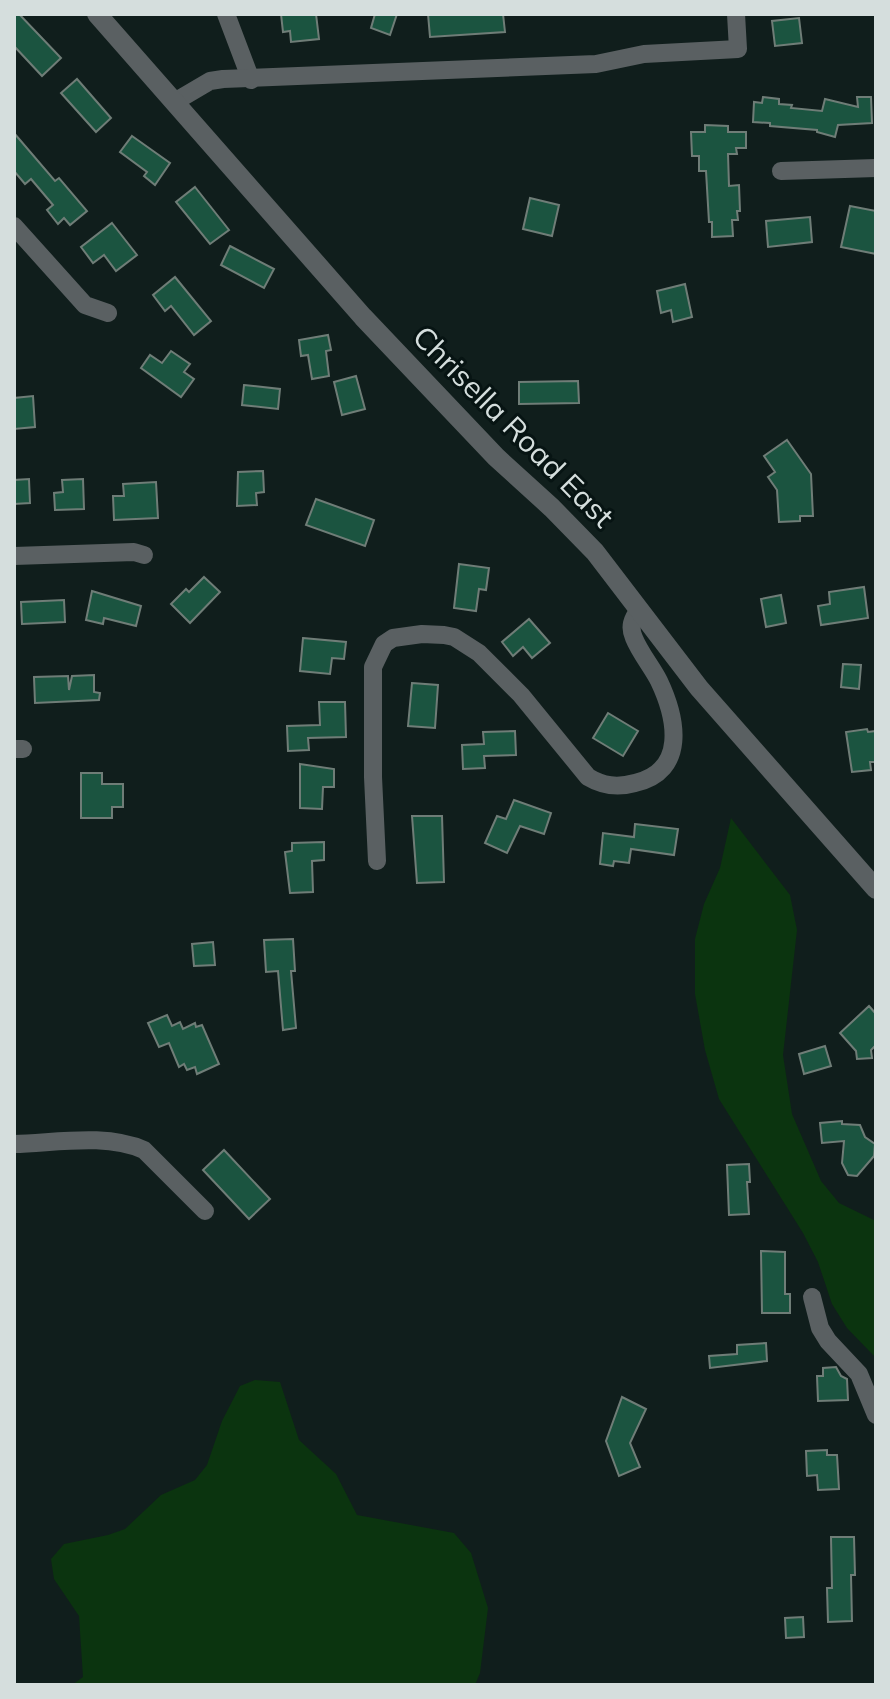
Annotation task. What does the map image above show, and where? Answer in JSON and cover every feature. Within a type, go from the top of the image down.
[{"type":"street","name":"Chrisella Road East","points":[[97,14],[363,317],[496,457],[595,552],[699,688],[876,889]]},
{"type":"street","points":[[226,14],[251,80]]},
{"type":"street","points":[[176,101],[210,81],[596,64],[644,54],[738,49],[736,14]]},
{"type":"street","points":[[781,171],[876,168]]},
{"type":"street","points":[[14,226],[85,305],[108,313]]},
{"type":"street","points":[[14,556],[134,552],[144,555]]},
{"type":"street","points":[[377,861],[371,696],[373,667],[384,644],[407,635],[454,637],[497,669],[588,777],[605,786],[628,785],[651,778],[666,766],[671,758],[673,741],[669,705],[659,680],[634,638],[632,620],[639,610]]},
{"type":"street","points":[[14,1144],[107,1140],[137,1147],[144,1150],[205,1211]]},
{"type":"street","points":[[812,1297],[820,1328],[859,1374],[876,1415]]},
{"type":"green space","points":[[731,818],[790,895],[797,930],[783,1055],[792,1114],[821,1181],[839,1203],[876,1221],[876,1358],[847,1328],[832,1304],[818,1262],[803,1233],[719,1099],[705,1050],[695,994],[695,939],[704,904],[720,868]]},
{"type":"green space","points":[[255,1380],[280,1382],[299,1440],[336,1474],[357,1515],[454,1533],[471,1553],[488,1608],[480,1673],[475,1685],[72,1685],[83,1677],[79,1616],[54,1579],[51,1559],[64,1544],[125,1529],[161,1495],[195,1480],[207,1465],[222,1421],[240,1386]]},
{"type":"building","points":[[14,14],[19,14],[61,58],[42,76],[14,46]]},
{"type":"building","points":[[281,14],[316,14],[319,39],[291,42],[290,31],[283,32]]},
{"type":"building","points":[[375,14],[397,14],[390,35],[371,28]]},
{"type":"building","points":[[428,14],[503,14],[505,32],[430,37]]},
{"type":"building","points":[[799,18],[802,43],[775,46],[772,21]]},
{"type":"building","points":[[77,79],[111,118],[96,132],[61,93]]},
{"type":"building","points":[[763,97],[779,99],[779,104],[792,105],[791,108],[822,111],[825,99],[858,107],[857,97],[871,97],[872,123],[838,125],[835,137],[817,130],[753,122],[754,102],[762,103]]},
{"type":"building","points":[[705,125],[728,126],[728,132],[746,132],[746,148],[736,148],[737,154],[728,154],[729,186],[739,185],[740,211],[737,211],[738,220],[732,220],[733,236],[712,237],[706,171],[699,171],[699,156],[692,156],[691,132],[705,132]]},
{"type":"building","points":[[14,133],[55,181],[59,178],[87,211],[70,225],[64,218],[58,224],[47,210],[53,205],[31,179],[25,184],[14,171]]},
{"type":"building","points":[[132,136],[170,163],[155,185],[144,176],[147,172],[120,152]]},
{"type":"building","points":[[195,187],[229,230],[210,244],[176,202]]},
{"type":"building","points":[[530,198],[559,205],[552,236],[523,229]]},
{"type":"building","points":[[850,206],[876,211],[876,254],[841,247]]},
{"type":"building","points":[[810,217],[812,242],[768,247],[766,221]]},
{"type":"building","points":[[112,223],[137,255],[116,271],[104,255],[93,263],[81,247]]},
{"type":"building","points":[[230,246],[274,269],[264,288],[221,265]]},
{"type":"building","points":[[175,277],[211,321],[194,335],[171,306],[165,311],[153,295]]},
{"type":"building","points":[[685,284],[692,317],[673,322],[671,310],[661,313],[657,291]]},
{"type":"building","points":[[328,335],[331,350],[326,351],[329,376],[312,379],[308,355],[301,356],[299,340]]},
{"type":"building","points":[[171,351],[190,364],[184,372],[194,379],[181,397],[141,368],[150,355],[162,363]]},
{"type":"building","points":[[356,376],[365,409],[342,415],[334,382]]},
{"type":"building","points":[[578,381],[579,403],[519,404],[519,382]]},
{"type":"building","points":[[244,385],[280,389],[278,409],[242,405]]},
{"type":"building","points":[[33,396],[35,427],[14,429],[14,398]]},
{"type":"building","points":[[787,440],[811,474],[813,516],[800,516],[800,521],[779,522],[777,490],[768,477],[775,472],[764,456]]},
{"type":"building","points":[[263,471],[264,492],[256,493],[257,505],[237,506],[238,472]]},
{"type":"building","points":[[29,479],[30,503],[14,504],[14,480]]},
{"type":"building","points":[[83,479],[84,509],[55,510],[54,493],[63,492],[62,480]]},
{"type":"building","points":[[156,482],[158,518],[114,520],[113,496],[124,496],[123,484]]},
{"type":"building","points":[[316,499],[374,520],[365,546],[306,525]]},
{"type":"building","points":[[459,564],[489,568],[486,590],[479,589],[476,611],[454,608]]},
{"type":"building","points":[[204,577],[220,592],[190,623],[171,604]]},
{"type":"building","points":[[864,587],[868,618],[821,625],[818,606],[830,604],[829,592]]},
{"type":"building","points":[[92,591],[141,606],[136,626],[104,618],[103,624],[86,620]]},
{"type":"building","points":[[781,595],[786,623],[766,627],[761,599]]},
{"type":"building","points":[[64,600],[65,622],[22,624],[21,602]]},
{"type":"building","points":[[529,619],[550,643],[532,658],[523,647],[513,656],[502,642]]},
{"type":"building","points":[[303,638],[346,642],[344,659],[332,658],[330,674],[300,671]]},
{"type":"building","points":[[843,664],[861,665],[859,689],[841,687]]},
{"type":"building","points":[[94,675],[94,692],[100,693],[99,700],[35,703],[34,677],[68,676],[69,690],[72,676]]},
{"type":"building","points":[[412,683],[438,685],[435,728],[408,726]]},
{"type":"building","points":[[319,702],[345,702],[346,737],[308,738],[309,750],[288,751],[287,726],[320,725]]},
{"type":"building","points":[[608,713],[638,731],[623,756],[593,738]]},
{"type":"building","points":[[867,729],[868,732],[876,731],[876,762],[870,762],[871,770],[852,772],[846,732]]},
{"type":"building","points":[[515,731],[516,755],[484,756],[485,768],[463,769],[462,745],[484,744],[483,732]]},
{"type":"building","points":[[300,764],[334,769],[334,787],[323,787],[322,809],[300,808]]},
{"type":"building","points":[[81,773],[102,773],[102,784],[123,784],[123,807],[112,807],[112,818],[81,818]]},
{"type":"building","points":[[514,800],[551,813],[544,834],[520,826],[507,853],[485,843],[497,816],[506,819]]},
{"type":"building","points":[[412,816],[442,816],[444,882],[417,883]]},
{"type":"building","points":[[635,824],[678,829],[674,855],[631,849],[629,863],[614,861],[613,866],[600,864],[603,833],[634,837]]},
{"type":"building","points":[[324,842],[324,860],[312,861],[313,892],[290,893],[285,852],[292,851],[292,843]]},
{"type":"building","points":[[293,939],[295,971],[291,971],[296,1028],[283,1030],[278,971],[266,972],[264,940]]},
{"type":"building","points":[[213,942],[215,965],[194,966],[192,944]]},
{"type":"building","points":[[869,1006],[876,1014],[876,1045],[871,1050],[872,1058],[857,1059],[856,1051],[840,1033]]},
{"type":"building","points":[[167,1015],[172,1026],[180,1022],[183,1029],[195,1023],[196,1027],[202,1025],[219,1064],[197,1074],[195,1067],[187,1070],[184,1064],[179,1067],[169,1043],[159,1047],[148,1023]]},
{"type":"building","points":[[825,1046],[831,1066],[804,1074],[799,1054]]},
{"type":"building","points":[[842,1121],[842,1124],[860,1125],[865,1137],[875,1144],[874,1156],[857,1176],[848,1175],[842,1163],[844,1141],[822,1143],[820,1123]]},
{"type":"building","points":[[224,1150],[270,1199],[249,1219],[203,1170]]},
{"type":"building","points":[[749,1164],[749,1214],[729,1215],[727,1165]]},
{"type":"building","points":[[761,1251],[785,1252],[785,1294],[790,1294],[790,1313],[762,1313]]},
{"type":"building","points":[[766,1343],[767,1361],[710,1368],[709,1356],[737,1354],[737,1345]]},
{"type":"building","points":[[836,1367],[847,1379],[848,1400],[818,1401],[817,1376],[823,1376],[823,1368]]},
{"type":"building","points":[[622,1397],[646,1409],[630,1443],[640,1467],[619,1476],[606,1441]]},
{"type":"building","points":[[827,1450],[827,1455],[837,1455],[839,1489],[818,1490],[817,1475],[807,1476],[806,1451]]},
{"type":"building","points":[[831,1537],[854,1537],[852,1621],[828,1622],[827,1588],[832,1588]]},
{"type":"building","points":[[803,1617],[804,1637],[786,1638],[785,1618]]}]
